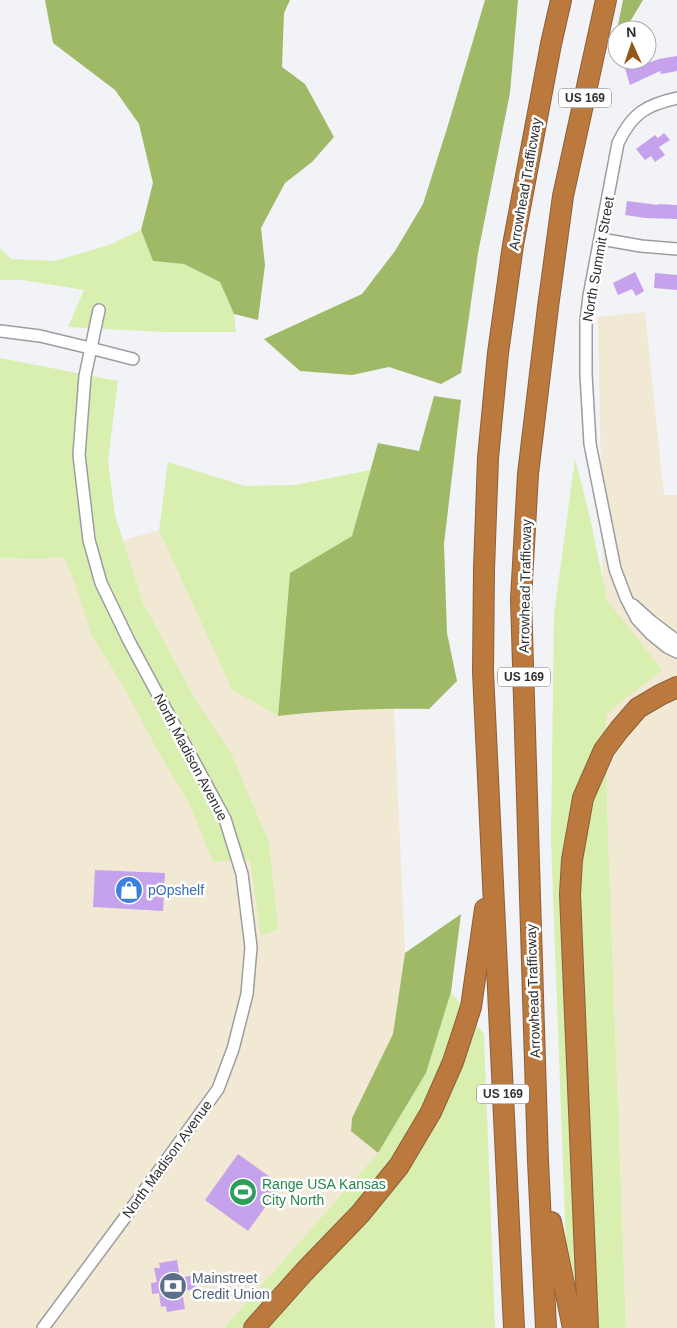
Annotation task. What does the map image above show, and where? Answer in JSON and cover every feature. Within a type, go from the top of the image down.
[{"type":"highway","points":[[546,0],[551,44]]},
{"type":"highway","name":"Arrowhead Trafficway","points":[[514,1328],[483,672],[484,569],[488,458],[498,353],[513,245],[561,0]]},
{"type":"highway","name":"Arrowhead Trafficway","points":[[546,1328],[538,1161],[521,599],[528,474],[563,196],[606,0]]},
{"type":"highway","points":[[588,1328],[570,894],[572,860],[583,798],[604,750],[638,708],[677,687]]},
{"type":"highway","points":[[254,1328],[304,1272],[360,1214],[399,1166],[431,1112],[452,1062],[471,1007],[492,860]]},
{"type":"highway","points":[[538,1161],[573,1328]]},
{"type":"street","name":"North Summit Street","points":[[677,98],[648,107],[626,127],[618,143],[586,321],[586,374],[590,444],[615,569],[626,598],[637,619],[651,634],[667,647],[677,652]]},
{"type":"street","points":[[601,238],[641,246],[677,249]]},
{"type":"street","name":"North Madison Avenue","points":[[43,1328],[130,1212],[218,1089],[233,1049],[247,994],[251,947],[242,874],[225,819],[129,641],[101,583],[89,540],[79,455],[85,376],[99,310]]},
{"type":"street","points":[[0,331],[40,336],[133,360]]},
{"type":"street","name":"North Summit Street","points":[[626,598],[652,622],[677,641]]},
{"type":"shaded area","points":[[645,312],[664,495],[677,495],[677,1328],[626,1328],[607,807],[598,317]]},
{"type":"shaded area","points":[[159,530],[232,690],[278,716],[324,711],[394,708],[405,953],[393,1034],[352,1118],[351,1130],[378,1153],[224,1328],[0,1328],[0,558],[39,559],[64,557]]},
{"type":"green space","points":[[45,0],[290,0],[284,13],[282,67],[305,84],[334,137],[312,162],[285,183],[261,228],[265,265],[258,320],[234,314],[220,282],[184,264],[153,261],[141,230],[153,183],[139,124],[115,90],[53,43]]},
{"type":"green space","points":[[485,0],[518,0],[510,93],[478,253],[461,373],[441,384],[389,367],[352,375],[300,371],[264,339],[362,294],[395,251],[423,204]]},
{"type":"green space","points":[[623,0],[643,0],[631,20],[619,20]]},
{"type":"green space","points":[[141,230],[153,261],[184,264],[220,282],[234,314],[236,332],[163,332],[68,327],[84,290],[23,280],[0,280],[0,248],[11,259],[55,261],[109,245]]},
{"type":"green space","points":[[0,358],[118,381],[108,462],[115,515],[142,601],[194,697],[231,753],[269,843],[278,929],[261,936],[250,860],[213,862],[189,803],[159,753],[122,684],[92,636],[75,583],[64,557],[39,559],[0,558]]},
{"type":"green space","points":[[434,396],[461,400],[444,544],[447,633],[457,681],[429,709],[354,710],[278,716],[290,573],[352,536],[378,443],[419,451]]},
{"type":"green space","points":[[575,459],[590,518],[607,600],[662,670],[606,714],[607,807],[626,1328],[569,1328],[551,840],[554,614]]},
{"type":"green space","points":[[168,462],[245,486],[295,485],[370,470],[352,536],[290,573],[278,716],[232,690],[159,530]]},
{"type":"green space","points":[[461,914],[451,992],[426,1073],[378,1153],[351,1131],[352,1118],[393,1034],[405,953]]},
{"type":"green space","points":[[451,992],[484,1034],[495,1328],[224,1328],[378,1153],[426,1073]]},
{"type":"building","points":[[677,56],[677,71],[661,74],[660,71],[630,85],[626,70],[657,70],[657,60]]},
{"type":"building","points":[[664,133],[670,140],[659,147],[665,155],[655,162],[651,156],[645,160],[636,149],[655,135],[658,138]]},
{"type":"building","points":[[627,201],[658,205],[677,205],[677,219],[625,215]]},
{"type":"building","points":[[635,272],[644,291],[636,296],[632,289],[618,295],[613,283]]},
{"type":"building","points":[[655,273],[677,275],[677,290],[654,288]]},
{"type":"building","name":"pOpshelf","points":[[95,870],[165,873],[163,911],[93,907]]},
{"type":"building","name":"Range USA Kansas City North","points":[[238,1154],[281,1185],[248,1231],[205,1200]]},
{"type":"building","name":"Mainstreet Credit Union","points":[[177,1260],[180,1278],[194,1275],[196,1289],[182,1291],[185,1309],[167,1312],[166,1306],[161,1307],[159,1293],[152,1294],[151,1283],[157,1282],[154,1268],[160,1268],[159,1263]]},
{"type":"place","name":"pOpshelf","points":[[129,890]]},
{"type":"place","name":"Range USA Kansas City North","points":[[243,1192]]},
{"type":"place","name":"Mainstreet Credit Union","points":[[173,1286]]}]
